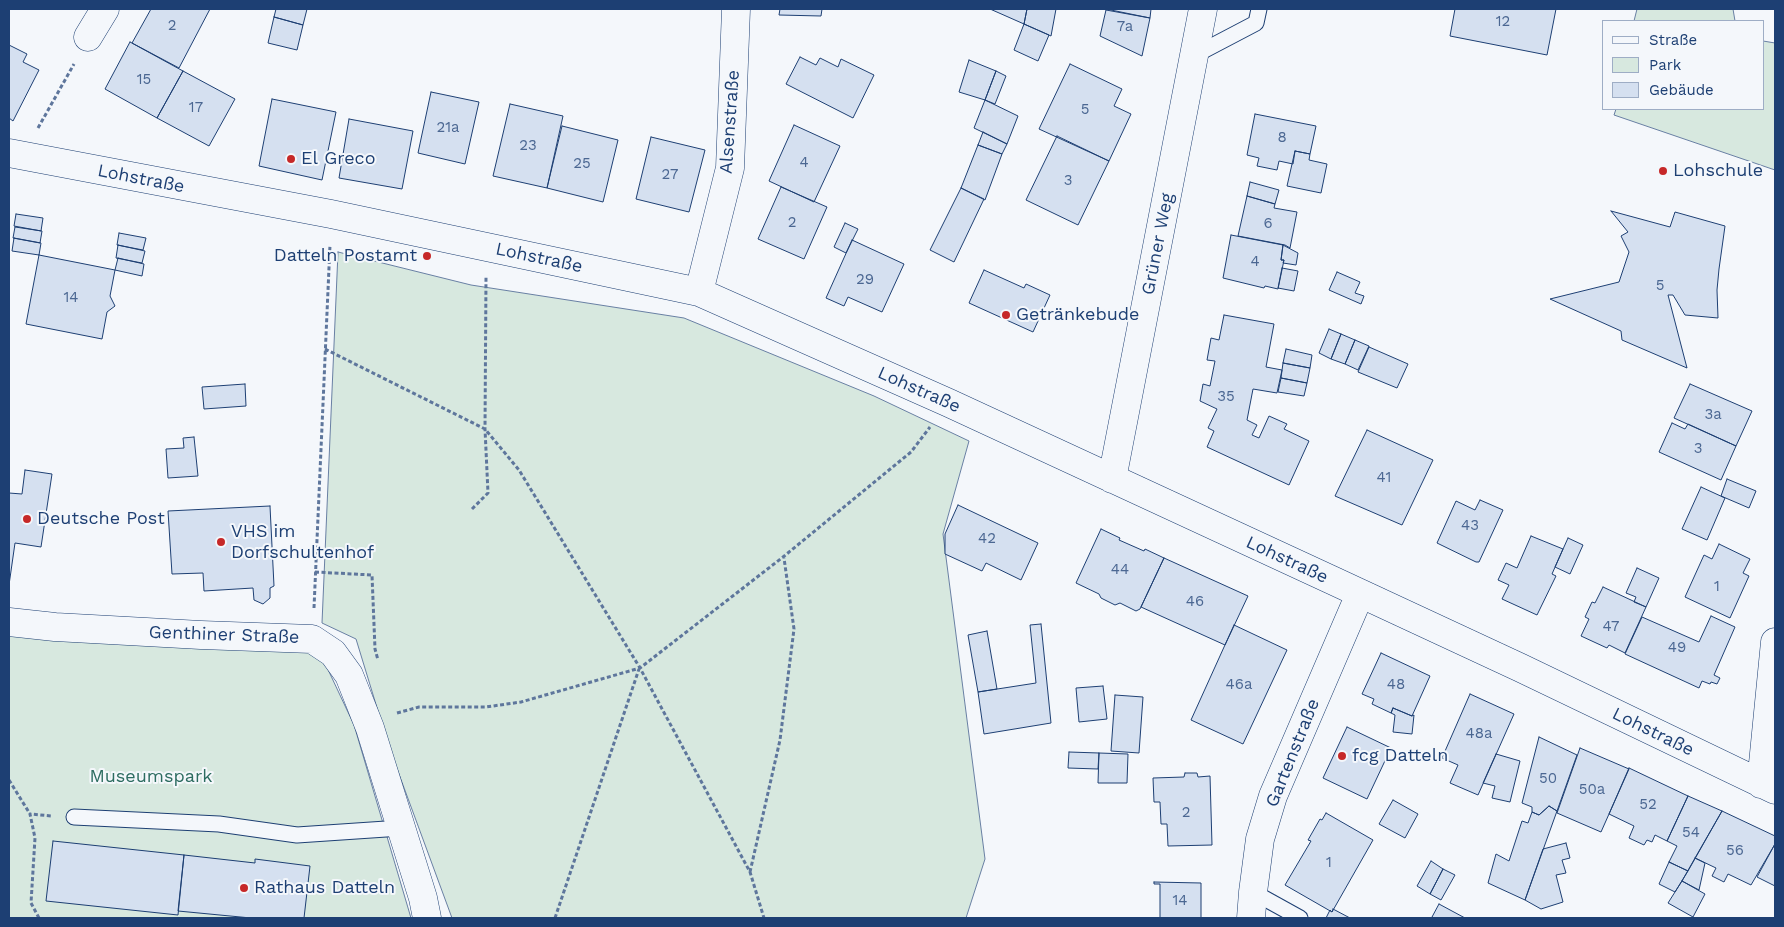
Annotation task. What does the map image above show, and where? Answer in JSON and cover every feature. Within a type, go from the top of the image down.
[{"type":"street","points":[[88,37],[105,9]]},
{"type":"street","name":"Alsenstraße","points":[[699,292],[730,168],[736,9]]},
{"type":"street","name":"Grüner Weg","points":[[1112,479],[1204,9]]},
{"type":"street","name":"Lohstraße","points":[[16,155],[331,214],[699,292],[949,403],[1521,668],[1768,787]]},
{"type":"street","name":"Gartenstraße","points":[[1251,918],[1260,839],[1274,796],[1360,594]]},
{"type":"street","name":"Genthiner Straße","points":[[9,622],[55,627],[191,635],[312,639],[333,653],[349,675],[370,728],[423,898],[427,918]]},
{"type":"street","points":[[1768,787],[1775,642]]},
{"type":"lane","points":[[1195,55],[1256,23],[1258,9]]},
{"type":"lane","points":[[74,817],[219,824],[297,835],[401,828]]},
{"type":"lane","points":[[1253,892],[1300,918]]},
{"type":"path","points":[[16,155],[88,37]]},
{"type":"path","points":[[312,639],[331,214]]},
{"type":"path","points":[[472,509],[488,492],[485,429],[486,247]]},
{"type":"path","points":[[325,349],[485,429],[519,470],[640,668],[750,872],[764,918]]},
{"type":"path","points":[[370,728],[391,715],[419,707],[486,707],[521,702],[640,668],[784,558],[911,452],[949,403]]},
{"type":"path","points":[[750,872],[780,740],[794,629],[784,558]]},
{"type":"path","points":[[316,572],[372,575],[375,649],[380,668]]},
{"type":"path","points":[[555,918],[640,668]]},
{"type":"path","points":[[9,780],[30,814],[35,838],[31,903],[39,918]]},
{"type":"path","points":[[30,814],[74,817]]},
{"type":"green space","points":[[1637,9],[1733,9],[1735,20],[1634,20]]},
{"type":"green space","points":[[1764,41],[1775,43],[1775,170],[1614,115],[1616,110],[1764,110]]},
{"type":"green space","points":[[338,252],[471,285],[684,318],[874,396],[969,441],[943,534],[985,859],[966,918],[452,918],[389,747],[356,639],[322,623]]},
{"type":"green space","name":"Museumspark","points":[[9,633],[299,641],[324,661],[354,725],[411,918],[9,918]]},
{"type":"building","points":[[151,9],[210,9],[179,68],[132,43]]},
{"type":"building","points":[[276,9],[307,9],[303,25],[274,17]]},
{"type":"building","points":[[780,9],[822,9],[821,16],[779,15]]},
{"type":"building","points":[[990,9],[1027,9],[1024,24]]},
{"type":"building","points":[[1027,9],[1056,9],[1051,36],[1024,24]]},
{"type":"building","points":[[1106,9],[1151,9],[1150,18]]},
{"type":"building","points":[[1455,9],[1556,9],[1547,55],[1450,36]]},
{"type":"building","points":[[1106,10],[1150,18],[1142,56],[1100,36]]},
{"type":"building","points":[[274,17],[303,25],[297,50],[268,43]]},
{"type":"building","points":[[1024,24],[1049,35],[1038,61],[1014,50]]},
{"type":"building","points":[[130,42],[183,71],[157,118],[105,89]]},
{"type":"building","points":[[9,45],[27,54],[23,62],[39,70],[13,121],[9,118]]},
{"type":"building","points":[[800,57],[816,65],[820,58],[838,67],[841,59],[874,75],[853,118],[786,84]]},
{"type":"building","points":[[969,60],[996,71],[985,100],[959,92]]},
{"type":"building","points":[[1070,64],[1122,89],[1114,106],[1131,114],[1109,161],[1039,129]]},
{"type":"building","points":[[183,71],[235,99],[209,146],[157,118]]},
{"type":"building","points":[[996,71],[1006,76],[995,104],[985,100]]},
{"type":"building","points":[[431,92],[479,102],[465,164],[418,153]]},
{"type":"building","points":[[272,99],[336,112],[322,180],[259,166]]},
{"type":"building","points":[[985,100],[1018,116],[1007,144],[974,128]]},
{"type":"building","points":[[510,104],[563,116],[547,188],[493,176]]},
{"type":"building","points":[[1255,114],[1316,126],[1310,154],[1295,151],[1293,164],[1279,161],[1277,170],[1257,166],[1259,158],[1247,155]]},
{"type":"building","points":[[349,119],[413,131],[402,189],[339,178]]},
{"type":"building","points":[[794,125],[840,146],[814,202],[769,181]]},
{"type":"building","points":[[562,126],[618,140],[603,202],[547,188]]},
{"type":"building","points":[[983,132],[1007,144],[1002,154],[978,145]]},
{"type":"building","points":[[1057,136],[1109,161],[1078,225],[1026,200]]},
{"type":"building","points":[[651,137],[705,150],[689,212],[636,199]]},
{"type":"building","points":[[978,145],[1002,154],[985,200],[961,188]]},
{"type":"building","points":[[1295,151],[1310,154],[1309,160],[1327,164],[1321,193],[1287,186]]},
{"type":"building","points":[[1250,182],[1279,190],[1275,204],[1247,196]]},
{"type":"building","points":[[781,187],[827,207],[804,259],[758,239]]},
{"type":"building","points":[[961,188],[984,199],[954,262],[930,250]]},
{"type":"building","points":[[1247,196],[1275,204],[1274,208],[1297,212],[1290,248],[1285,245],[1238,236]]},
{"type":"building","points":[[1611,211],[1670,227],[1675,212],[1725,226],[1717,290],[1718,318],[1685,315],[1673,295],[1668,295],[1687,368],[1622,340],[1621,331],[1550,299],[1619,282],[1629,252],[1621,236],[1628,232]]},
{"type":"building","points":[[16,214],[43,218],[41,231],[14,226]]},
{"type":"building","points":[[845,223],[858,229],[846,253],[834,247]]},
{"type":"building","points":[[15,227],[42,231],[40,243],[13,238]]},
{"type":"building","points":[[119,233],[146,238],[143,250],[117,245]]},
{"type":"building","points":[[1231,235],[1283,245],[1281,260],[1284,260],[1278,289],[1265,286],[1264,288],[1223,278]]},
{"type":"building","points":[[14,238],[41,243],[39,255],[12,251]]},
{"type":"building","points":[[852,240],[904,264],[882,312],[848,297],[844,306],[826,298]]},
{"type":"building","points":[[118,245],[145,251],[142,263],[116,258]]},
{"type":"building","points":[[1283,245],[1298,253],[1296,265],[1283,263],[1284,260],[1281,260]]},
{"type":"building","points":[[39,255],[115,270],[110,296],[115,306],[107,312],[102,339],[26,324]]},
{"type":"building","points":[[118,258],[144,264],[142,276],[115,270]]},
{"type":"building","points":[[1282,268],[1298,271],[1294,291],[1278,288]]},
{"type":"building","points":[[984,270],[1024,288],[1026,284],[1050,295],[1033,332],[969,303]]},
{"type":"building","points":[[1337,272],[1360,282],[1355,293],[1364,296],[1361,304],[1329,290]]},
{"type":"building","points":[[1224,315],[1274,324],[1266,367],[1282,370],[1277,393],[1253,389],[1247,420],[1257,425],[1252,435],[1259,438],[1269,416],[1287,424],[1284,429],[1309,441],[1289,485],[1207,447],[1214,431],[1208,428],[1217,409],[1200,401],[1203,384],[1210,386],[1215,361],[1207,360],[1211,338],[1219,340]]},
{"type":"building","points":[[1329,329],[1341,334],[1331,359],[1319,353]]},
{"type":"building","points":[[1341,334],[1355,340],[1345,364],[1331,359]]},
{"type":"building","points":[[1355,340],[1369,346],[1358,370],[1345,364]]},
{"type":"building","points":[[1369,347],[1408,364],[1397,388],[1358,372]]},
{"type":"building","points":[[1286,349],[1312,355],[1310,368],[1283,363]]},
{"type":"building","points":[[1283,363],[1310,368],[1307,383],[1281,378]]},
{"type":"building","points":[[1281,378],[1307,383],[1304,396],[1278,392]]},
{"type":"building","points":[[245,384],[246,406],[204,409],[202,387]]},
{"type":"building","points":[[1690,384],[1752,411],[1736,446],[1674,418]]},
{"type":"building","points":[[1672,423],[1685,429],[1688,424],[1736,446],[1721,480],[1659,452]]},
{"type":"building","points":[[1367,430],[1433,460],[1402,525],[1335,496]]},
{"type":"building","points":[[194,437],[198,476],[168,478],[166,449],[184,448],[183,438]]},
{"type":"building","name":"Deutsche Post","points":[[25,470],[52,474],[41,547],[15,543],[9,585],[9,493],[22,494]]},
{"type":"building","points":[[1727,479],[1756,491],[1749,508],[1721,496]]},
{"type":"building","points":[[1701,487],[1725,498],[1707,540],[1682,529]]},
{"type":"building","points":[[1480,500],[1503,510],[1479,562],[1476,562],[1437,543],[1456,501],[1475,510]]},
{"type":"building","points":[[958,505],[1038,543],[1021,580],[986,563],[982,571],[945,554],[945,534]]},
{"type":"building","name":"VHS im Dorfschultenhof","points":[[270,506],[274,586],[270,588],[270,598],[263,604],[254,600],[253,588],[204,591],[203,573],[172,574],[168,511]]},
{"type":"building","points":[[1101,529],[1120,538],[1119,540],[1164,558],[1140,609],[1136,611],[1120,603],[1115,605],[1101,598],[1099,594],[1076,583]]},
{"type":"building","points":[[1531,536],[1563,549],[1552,574],[1556,576],[1537,615],[1502,599],[1509,585],[1498,580],[1506,563],[1517,568]]},
{"type":"building","points":[[1568,538],[1583,545],[1570,574],[1555,567]]},
{"type":"building","points":[[1719,544],[1750,559],[1743,573],[1749,576],[1730,618],[1685,597],[1704,555],[1712,559]]},
{"type":"building","points":[[1164,558],[1248,596],[1225,645],[1141,607]]},
{"type":"building","points":[[1637,568],[1659,578],[1646,607],[1634,602],[1636,597],[1626,593]]},
{"type":"building","points":[[1603,587],[1646,607],[1625,653],[1609,645],[1607,648],[1581,636],[1589,619],[1585,617],[1592,602],[1595,603]]},
{"type":"building","points":[[1711,616],[1735,627],[1714,675],[1720,678],[1717,684],[1702,681],[1699,688],[1625,654],[1642,617],[1699,642]]},
{"type":"building","points":[[1041,624],[1051,723],[984,734],[978,692],[1036,683],[1030,625]]},
{"type":"building","points":[[1234,625],[1287,650],[1243,744],[1191,720]]},
{"type":"building","points":[[987,631],[997,689],[978,692],[968,635]]},
{"type":"building","points":[[1381,653],[1430,676],[1412,716],[1393,708],[1391,713],[1372,704],[1374,699],[1362,694]]},
{"type":"building","points":[[1103,686],[1107,719],[1079,722],[1076,688]]},
{"type":"building","points":[[1470,694],[1514,714],[1478,795],[1450,783],[1458,765],[1442,758]]},
{"type":"building","points":[[1115,695],[1143,697],[1139,753],[1111,751]]},
{"type":"building","points":[[1393,708],[1412,716],[1414,715],[1412,734],[1393,732],[1395,715],[1391,713]]},
{"type":"building","points":[[1347,727],[1391,748],[1367,799],[1323,778]]},
{"type":"building","points":[[1539,737],[1577,755],[1557,811],[1549,806],[1539,815],[1532,812],[1532,807],[1522,803]]},
{"type":"building","points":[[1580,748],[1629,769],[1601,832],[1557,813]]},
{"type":"building","points":[[1069,752],[1099,753],[1098,769],[1068,768]]},
{"type":"building","points":[[1099,753],[1128,754],[1127,783],[1098,783]]},
{"type":"building","points":[[1496,754],[1520,761],[1510,802],[1492,798],[1495,786],[1483,783]]},
{"type":"building","points":[[1629,768],[1688,796],[1667,841],[1655,835],[1652,842],[1647,840],[1644,845],[1629,838],[1634,826],[1609,814]]},
{"type":"building","points":[[1185,773],[1197,773],[1198,777],[1210,776],[1212,845],[1168,846],[1167,824],[1161,824],[1160,802],[1154,802],[1153,778],[1184,777]]},
{"type":"building","points":[[1688,796],[1722,811],[1688,871],[1669,862],[1677,846],[1667,841]]},
{"type":"building","points":[[1393,800],[1418,814],[1405,838],[1379,824]]},
{"type":"building","points":[[1549,806],[1557,811],[1525,900],[1488,883],[1496,854],[1509,861],[1522,821],[1528,823],[1532,812],[1539,815]]},
{"type":"building","points":[[1722,811],[1775,836],[1775,844],[1751,885],[1728,874],[1724,882],[1712,876],[1716,868],[1695,858]]},
{"type":"building","points":[[1326,813],[1373,840],[1332,912],[1285,885],[1311,841],[1308,840],[1320,819],[1322,820]]},
{"type":"building","points":[[53,841],[184,855],[178,915],[46,901]]},
{"type":"building","points":[[1566,843],[1570,858],[1562,860],[1566,873],[1556,875],[1563,902],[1541,909],[1525,900],[1543,849]]},
{"type":"building","points":[[1775,844],[1775,886],[1757,877]]},
{"type":"building","name":"Rathaus Datteln","points":[[184,855],[255,863],[255,859],[310,866],[304,918],[251,918],[178,911]]},
{"type":"building","points":[[1695,858],[1705,863],[1699,890],[1682,881]]},
{"type":"building","points":[[1431,861],[1443,869],[1430,894],[1417,886]]},
{"type":"building","points":[[1669,862],[1688,871],[1675,892],[1659,884]]},
{"type":"building","points":[[1443,869],[1455,875],[1441,900],[1430,894]]},
{"type":"building","points":[[1682,881],[1705,894],[1693,917],[1668,903]]},
{"type":"building","points":[[1154,882],[1201,883],[1201,918],[1160,918],[1160,884],[1154,884]]},
{"type":"building","points":[[1439,904],[1465,918],[1432,917]]},
{"type":"building","points":[[1333,909],[1350,918],[1326,918],[1330,910],[1332,912]]},
{"type":"place","name":"El Greco","points":[[291,159]]},
{"type":"place","name":"Lohschule","points":[[1663,171]]},
{"type":"place","name":"Datteln Postamt","points":[[427,256]]},
{"type":"place","name":"Getränkebude","points":[[1006,315]]},
{"type":"place","name":"Deutsche Post","points":[[27,519]]},
{"type":"place","name":"VHS im Dorfschultenhof","points":[[221,542]]},
{"type":"place","name":"fcg Datteln","points":[[1342,756]]},
{"type":"place","name":"Rathaus Datteln","points":[[244,888]]}]
